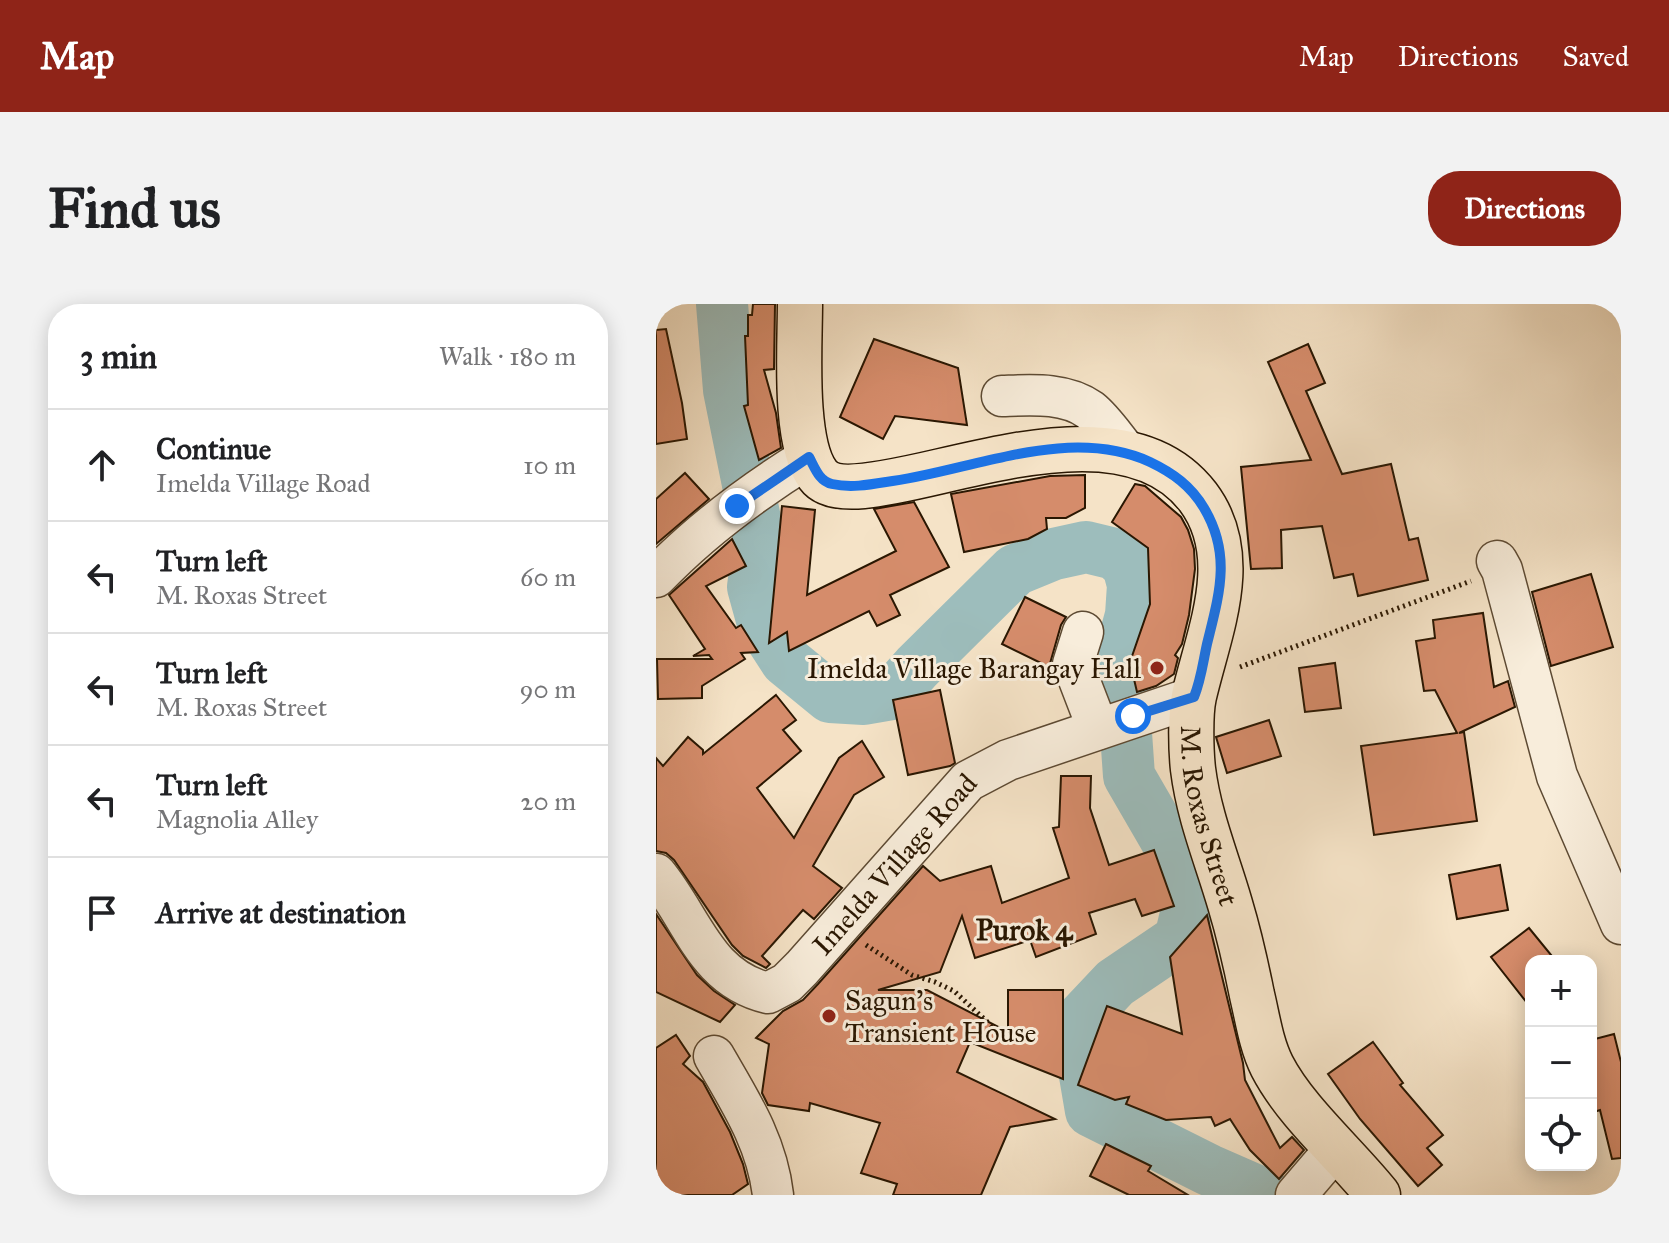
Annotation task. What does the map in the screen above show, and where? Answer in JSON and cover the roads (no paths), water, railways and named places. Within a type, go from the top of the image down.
[{"type":"main road","points":[[798,464],[803,428],[800,304]]},
{"type":"main road","name":"M. Roxas Street","points":[[798,464],[825,482],[854,487],[911,479],[1016,453],[1082,449],[1128,454],[1167,470],[1198,498],[1220,544],[1222,570],[1196,690],[1192,767],[1202,819],[1230,905],[1262,1042],[1273,1068],[1291,1095],[1378,1195]]},
{"type":"street","points":[[1002,396],[1048,396],[1089,410],[1128,454]]},
{"type":"street","points":[[656,577],[681,550],[798,464]]},
{"type":"street","points":[[1499,565],[1557,776],[1621,924]]},
{"type":"street","points":[[1083,632],[1073,664],[1115,723]]},
{"type":"street","name":"Imelda Village Road","points":[[656,874],[709,955],[730,977],[748,988],[768,993],[787,983],[968,781],[1008,760],[1115,723],[1196,690]]},
{"type":"street","points":[[714,1056],[757,1130],[770,1168],[773,1195]]},
{"type":"street","points":[[1296,1195],[1337,1147]]},
{"type":"waterway","points":[[722,304],[729,390],[759,539],[753,587],[764,627],[786,661],[830,697],[864,699],[893,694],[1015,570],[1054,554],[1086,547],[1115,554],[1128,566],[1133,585],[1131,615],[1125,637],[1124,704],[1129,776],[1180,864],[1190,897],[1180,939],[1115,983],[1082,1018],[1081,1052],[1091,1111],[1266,1195]]},
{"type":"place","name":"Imelda Village Barangay Hall","points":[[1157,668]]},
{"type":"place","name":"Sagun's Transient House","points":[[829,1016]]},
{"type":"district","name":"Purok 4","points":[[1024,930]]}]
